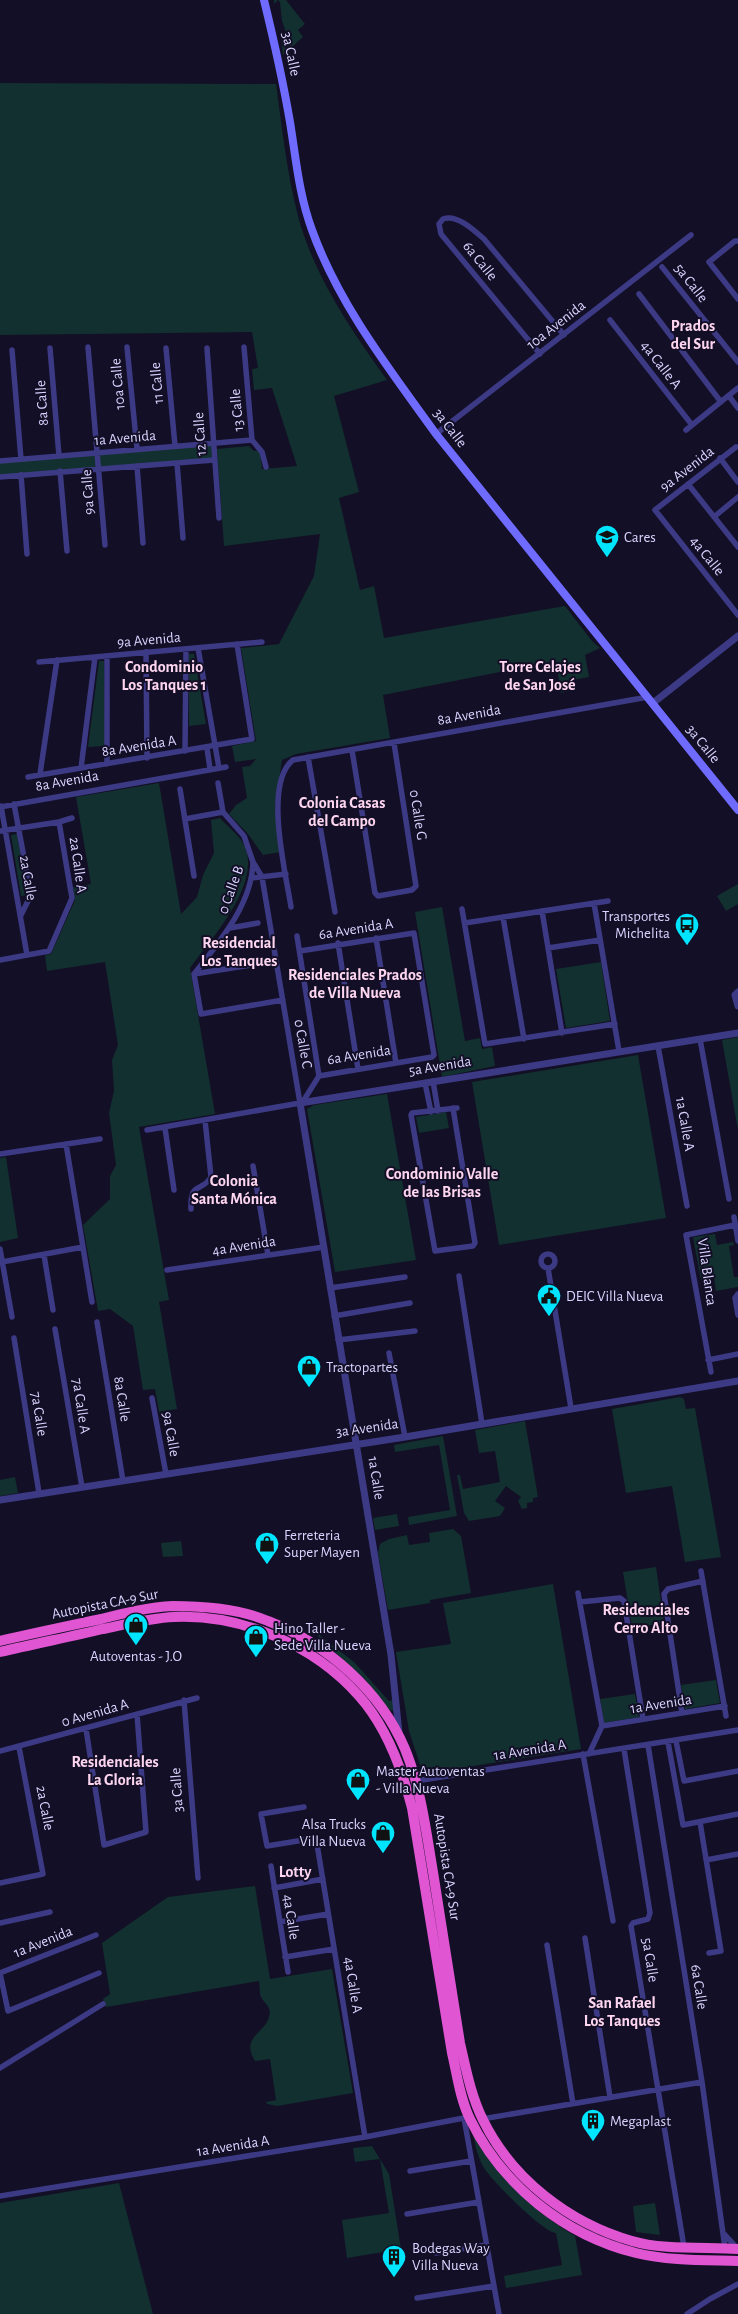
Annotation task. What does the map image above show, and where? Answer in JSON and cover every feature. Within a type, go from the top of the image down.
[{"type":"highway","name":"Autopista CA-9 Sur","points":[[0,1641],[154,1608],[175,1606],[222,1609],[268,1620],[313,1644],[338,1661],[360,1682],[386,1714],[399,1736],[416,1781],[422,1804],[463,2055],[470,2086],[482,2119],[501,2150],[516,2169],[548,2199],[587,2224],[633,2242],[684,2248],[738,2249]]},
{"type":"highway","name":"Autopista CA-9 Sur","points":[[0,1652],[156,1618],[188,1617],[227,1621],[265,1631],[311,1656],[343,1680],[360,1697],[381,1728],[395,1757],[409,1796],[452,2053],[467,2118],[482,2141],[507,2176],[549,2212],[584,2234],[636,2253],[683,2259],[738,2261]]},
{"type":"main road","name":"3a Calle","points":[[265,1],[279,61],[302,196],[316,241],[336,281],[375,349],[436,434],[738,810]]},
{"type":"street","name":"6a Calle","points":[[540,354],[441,234],[439,224],[443,219],[454,218],[472,228],[484,239],[564,335]]},
{"type":"street","name":"10a Avenida","points":[[436,434],[626,286],[655,260],[691,234]]},
{"type":"street","points":[[738,241],[710,260],[709,264],[738,299]]},
{"type":"street","name":"5a Calle","points":[[662,267],[738,362]]},
{"type":"street","points":[[639,294],[721,402]]},
{"type":"street","name":"4a Calle A","points":[[610,320],[692,425]]},
{"type":"street","name":"10a Calle","points":[[127,347],[137,449]]},
{"type":"street","name":"8a Calle","points":[[50,348],[59,456]]},
{"type":"street","name":"9a Calle","points":[[88,348],[105,545]]},
{"type":"street","name":"11 Calle","points":[[166,348],[175,446]]},
{"type":"street","name":"12 Calle","points":[[206,348],[219,518]]},
{"type":"street","name":"13 Calle","points":[[244,348],[252,440],[262,452],[266,467]]},
{"type":"street","points":[[12,350],[21,459]]},
{"type":"street","points":[[686,430],[738,388]]},
{"type":"street","points":[[729,396],[738,408]]},
{"type":"street","name":"1a Avenida","points":[[0,461],[252,440]]},
{"type":"street","name":"9a Avenida","points":[[656,512],[656,509],[736,447]]},
{"type":"street","points":[[720,458],[738,482]]},
{"type":"street","name":"1a Avenida","points":[[0,477],[214,460]]},
{"type":"street","points":[[177,463],[183,538]]},
{"type":"street","points":[[137,466],[143,543]]},
{"type":"street","points":[[60,472],[66,551]]},
{"type":"street","points":[[20,475],[27,554]]},
{"type":"street","name":"4a Calle","points":[[688,484],[738,547]]},
{"type":"street","points":[[714,517],[738,497]]},
{"type":"street","name":"4a Calle","points":[[656,512],[738,616]]},
{"type":"street","name":"8a Avenida","points":[[286,874],[277,805],[280,782],[289,763],[296,758],[650,700],[738,636]]},
{"type":"street","name":"9a Avenida","points":[[39,662],[262,642]]},
{"type":"street","name":"8a Avenida A","points":[[28,777],[253,739],[237,644]]},
{"type":"street","points":[[198,648],[219,768]]},
{"type":"street","points":[[185,751],[186,649]]},
{"type":"street","points":[[146,652],[147,758]]},
{"type":"street","points":[[107,656],[107,764]]},
{"type":"street","points":[[81,768],[95,657]]},
{"type":"street","points":[[40,774],[57,660]]},
{"type":"street","name":"0 Calle G","points":[[352,750],[375,893],[378,896],[412,890],[416,886],[394,743]]},
{"type":"street","points":[[207,748],[210,769]]},
{"type":"street","points":[[308,757],[335,912]]},
{"type":"street","name":"8a Avenida","points":[[0,806],[226,766]]},
{"type":"street","points":[[185,819],[223,812],[218,783]]},
{"type":"street","points":[[180,789],[194,876]]},
{"type":"street","points":[[14,804],[31,895],[21,915]]},
{"type":"street","name":"2a Calle","points":[[0,806],[3,831],[21,915],[27,955]]},
{"type":"street","name":"0 Calle B","points":[[223,812],[244,836],[254,862],[262,874]]},
{"type":"street","name":"2a Calle A","points":[[27,955],[49,951],[72,897],[59,822],[72,818]]},
{"type":"street","points":[[3,831],[59,822]]},
{"type":"street","name":"0 Calle B","points":[[194,974],[230,928],[251,878],[254,862]]},
{"type":"street","points":[[251,878],[262,874],[286,874],[291,907]]},
{"type":"street","name":"0 Calle C","points":[[262,874],[301,1103]]},
{"type":"street","points":[[465,923],[608,900]]},
{"type":"street","points":[[594,903],[619,1051]]},
{"type":"street","points":[[462,909],[485,1043],[524,1039],[615,1024]]},
{"type":"street","points":[[542,911],[562,1033]]},
{"type":"street","points":[[504,917],[524,1039]]},
{"type":"street","points":[[230,928],[258,923]]},
{"type":"street","name":"6a Avenida A","points":[[300,951],[412,932],[416,935],[434,1055]]},
{"type":"street","points":[[297,936],[319,1076]]},
{"type":"street","points":[[376,938],[396,1063]]},
{"type":"street","points":[[548,948],[600,940]]},
{"type":"street","points":[[338,944],[358,1069]]},
{"type":"street","points":[[0,960],[27,955]]},
{"type":"street","points":[[263,963],[194,974],[201,1014],[283,1000]]},
{"type":"street","points":[[737,993],[738,1006]]},
{"type":"street","name":"5a Avenida","points":[[147,1130],[433,1081],[738,1033]]},
{"type":"street","points":[[700,1039],[729,1199]]},
{"type":"street","name":"1a Calle A","points":[[658,1046],[687,1206]]},
{"type":"street","name":"6a Avenida","points":[[301,1103],[319,1076],[432,1057],[434,1055]]},
{"type":"street","points":[[433,1081],[438,1111]]},
{"type":"street","points":[[425,1083],[430,1112]]},
{"type":"street","name":"1a Calle","points":[[301,1103],[398,1710],[399,1736]]},
{"type":"street","points":[[455,1108],[475,1243],[473,1246],[435,1251],[411,1115],[412,1113],[438,1111],[455,1108]]},
{"type":"street","points":[[191,1209],[191,1197],[195,1188],[207,1183],[211,1177],[205,1120]]},
{"type":"street","points":[[165,1128],[174,1190]]},
{"type":"street","points":[[0,1154],[100,1139]]},
{"type":"street","points":[[66,1144],[92,1302]]},
{"type":"street","points":[[253,1166],[268,1255]]},
{"type":"street","points":[[734,1217],[738,1241]]},
{"type":"street","name":"Villa Blanca","points":[[710,1372],[686,1235],[735,1225]]},
{"type":"street","points":[[2,1262],[83,1247]]},
{"type":"street","name":"4a Avenida","points":[[167,1270],[324,1247]]},
{"type":"street","points":[[0,1249],[12,1317]]},
{"type":"street","points":[[44,1255],[53,1310]]},
{"type":"street","points":[[548,1268],[572,1408]]},
{"type":"street","points":[[330,1288],[405,1276]]},
{"type":"street","points":[[459,1276],[482,1424]]},
{"type":"street","name":"Villa Blanca","points":[[738,1294],[735,1298],[738,1315]]},
{"type":"street","points":[[334,1316],[410,1303]]},
{"type":"street","name":"8a Calle","points":[[97,1322],[123,1481]]},
{"type":"street","name":"7a Calle A","points":[[55,1329],[82,1487]]},
{"type":"street","points":[[338,1340],[415,1331]]},
{"type":"street","name":"7a Calle","points":[[14,1338],[39,1494]]},
{"type":"street","points":[[389,1352],[405,1437]]},
{"type":"street","points":[[708,1360],[738,1354]]},
{"type":"street","name":"3a Avenida","points":[[0,1500],[356,1443],[405,1437],[738,1381]]},
{"type":"street","name":"9a Calle","points":[[152,1398],[166,1474]]},
{"type":"street","points":[[701,1571],[726,1716]]},
{"type":"street","points":[[682,1713],[664,1592],[668,1589],[703,1581]]},
{"type":"street","points":[[578,1593],[602,1726],[586,1754],[613,1921]]},
{"type":"street","points":[[580,1602],[623,1599],[643,1720]]},
{"type":"street","name":"0 Avenida A","points":[[0,1751],[197,1698]]},
{"type":"street","name":"3a Calle","points":[[184,1700],[198,1878]]},
{"type":"street","name":"1a Avenida","points":[[602,1726],[724,1706]]},
{"type":"street","points":[[386,1714],[398,1710]]},
{"type":"street","points":[[86,1729],[104,1845],[146,1832],[137,1714]]},
{"type":"street","points":[[738,1730],[676,1741],[684,1781],[738,1771]]},
{"type":"street","name":"1a Avenida A","points":[[416,1781],[676,1741]]},
{"type":"street","points":[[668,1742],[683,1825],[738,1814]]},
{"type":"street","name":"6a Calle","points":[[648,1745],[702,2082],[725,2248]]},
{"type":"street","name":"2a Calle","points":[[0,1883],[43,1874],[19,1747]]},
{"type":"street","name":"5a Calle","points":[[624,1749],[650,1913],[648,1919],[633,1923],[631,1926],[684,2248]]},
{"type":"street","name":"4a Calle A","points":[[304,1807],[261,1814],[267,1846],[316,1838],[364,2137]]},
{"type":"street","points":[[700,1822],[721,1951],[709,1953]]},
{"type":"street","points":[[706,1860],[738,1854]]},
{"type":"street","name":"4a Calle","points":[[270,1866],[288,1972]]},
{"type":"street","points":[[274,1888],[323,1879]]},
{"type":"street","points":[[0,1922],[50,1912]]},
{"type":"street","points":[[280,1922],[328,1914]]},
{"type":"street","name":"1a Avenida","points":[[0,1973],[96,1935]]},
{"type":"street","points":[[586,1938],[610,2097]]},
{"type":"street","points":[[547,1945],[573,2104]]},
{"type":"street","points":[[285,1957],[334,1949]]},
{"type":"street","points":[[0,1973],[8,2011],[99,1973]]},
{"type":"street","points":[[0,2068],[103,2004]]},
{"type":"street","points":[[482,2119],[702,2082]]},
{"type":"street","points":[[467,2118],[471,2161],[499,2314]]},
{"type":"street","name":"1a Avenida A","points":[[0,2196],[364,2137],[467,2118]]},
{"type":"street","points":[[410,2171],[471,2161]]},
{"type":"street","points":[[407,2214],[478,2202]]},
{"type":"street","points":[[724,2234],[738,2249]]},
{"type":"street","points":[[436,2253],[486,2244]]},
{"type":"street","points":[[687,2314],[738,2284]]},
{"type":"street","points":[[417,2298],[494,2286]]},
{"type":"green space","points":[[278,0],[286,0],[305,24],[298,30],[303,37],[283,55],[281,36],[286,32]]},
{"type":"green space","points":[[0,83],[276,84],[291,183],[305,238],[335,302],[387,380],[334,396],[359,492],[339,498],[360,590],[374,586],[384,638],[565,606],[592,641],[600,648],[585,655],[589,677],[573,680],[574,690],[561,693],[556,661],[383,695],[390,738],[296,754],[282,760],[275,807],[281,852],[263,855],[248,834],[229,814],[236,805],[247,798],[242,767],[250,766],[256,759],[235,762],[232,746],[256,741],[241,648],[279,644],[314,576],[320,534],[224,546],[217,449],[249,446],[254,451],[260,450],[262,469],[297,466],[272,388],[254,390],[252,369],[258,368],[252,332],[0,335]]},
{"type":"green space","points":[[213,443],[214,460],[0,477],[0,461]]},
{"type":"green space","points":[[189,654],[194,654],[206,724],[189,726]]},
{"type":"green space","points":[[99,661],[104,661],[105,746],[88,747]]},
{"type":"green space","points":[[159,783],[181,914],[197,897],[203,875],[214,853],[211,820],[220,818],[235,833],[243,843],[248,858],[247,875],[241,892],[221,926],[190,968],[215,1114],[139,1127],[169,1300],[159,1302],[177,1409],[159,1412],[155,1389],[143,1390],[133,1326],[110,1309],[98,1311],[83,1225],[110,1199],[110,1176],[116,1165],[109,1113],[114,1091],[112,1060],[118,1045],[105,962],[47,971],[45,955],[51,954],[75,900],[73,887],[91,884],[76,797]]},
{"type":"green space","points":[[17,834],[28,895],[21,896],[11,835]]},
{"type":"green space","points":[[738,884],[738,904],[726,911],[717,896]]},
{"type":"green space","points":[[442,907],[465,1041],[480,1038],[482,1049],[492,1047],[495,1066],[442,1077],[415,912]]},
{"type":"green space","points":[[601,962],[610,1021],[566,1028],[556,969]]},
{"type":"green space","points":[[738,1037],[738,1130],[722,1040]]},
{"type":"green space","points":[[638,1055],[666,1218],[499,1245],[472,1082]]},
{"type":"green space","points":[[387,1094],[416,1260],[335,1272],[307,1109],[314,1105]]},
{"type":"green space","points":[[446,1112],[449,1128],[419,1133],[416,1117]]},
{"type":"green space","points":[[6,1157],[18,1238],[0,1242],[0,1158]]},
{"type":"green space","points":[[715,1234],[717,1245],[733,1242],[734,1245],[729,1246],[734,1277],[738,1277],[738,1287],[716,1291],[714,1278],[701,1280],[693,1237]]},
{"type":"green space","points":[[680,1397],[684,1399],[686,1409],[695,1408],[721,1557],[685,1562],[672,1486],[626,1493],[612,1409]]},
{"type":"green space","points":[[525,1421],[538,1497],[533,1498],[533,1502],[527,1503],[527,1508],[522,1509],[518,1501],[521,1497],[506,1486],[495,1501],[505,1508],[500,1516],[469,1521],[464,1513],[457,1475],[460,1475],[463,1489],[500,1482],[495,1451],[479,1453],[475,1430]]},
{"type":"green space","points":[[443,1436],[457,1516],[409,1525],[408,1517],[450,1510],[439,1445],[395,1452],[394,1445]]},
{"type":"green space","points":[[15,1477],[18,1493],[0,1496],[0,1480]]},
{"type":"green space","points":[[397,1514],[399,1526],[375,1530],[373,1518]]},
{"type":"green space","points":[[453,1529],[461,1536],[471,1593],[430,1600],[430,1603],[388,1610],[378,1553],[380,1544],[389,1539],[407,1535],[409,1545],[430,1542],[429,1533]]},
{"type":"green space","points":[[181,1541],[183,1556],[163,1557],[161,1543]]},
{"type":"green space","points":[[656,1567],[664,1623],[632,1628],[623,1572]]},
{"type":"green space","points":[[553,1584],[581,1749],[423,1774],[409,1731],[396,1652],[451,1644],[443,1603]]},
{"type":"green space","points":[[318,1634],[354,1662],[389,1701],[394,1700],[394,1711],[389,1710],[364,1678],[319,1639]]},
{"type":"green space","points":[[716,1680],[720,1703],[685,1709],[681,1685]]},
{"type":"green space","points":[[635,1694],[639,1717],[604,1723],[600,1699]]},
{"type":"green space","points":[[255,1886],[270,1979],[332,1969],[353,2093],[277,2106],[267,2104],[266,2102],[276,2100],[270,2059],[255,2061],[250,2046],[255,2036],[267,2022],[270,2013],[269,2008],[260,1995],[259,1981],[106,2007],[103,1999],[110,1994],[102,1943],[168,1897]]},
{"type":"green space","points":[[473,2134],[505,2178],[531,2204],[575,2236],[582,2275],[506,2288],[504,2276],[562,2265],[556,2233],[540,2224],[507,2194],[489,2174],[480,2160]]},
{"type":"green space","points":[[372,2146],[380,2159],[355,2162],[353,2148]]},
{"type":"green space","points":[[380,2159],[389,2174],[401,2249],[347,2258],[342,2220],[389,2213]]},
{"type":"green space","points":[[119,2183],[153,2314],[0,2314],[0,2203]]},
{"type":"green space","points":[[655,2203],[660,2235],[636,2232],[633,2206]]},
{"type":"place","name":"Cares","points":[[607,558]]},
{"type":"place","name":"Transportes Michelita","points":[[687,946]]},
{"type":"place","name":"DEIC Villa Nueva","points":[[549,1317]]},
{"type":"place","name":"Tractopartes","points":[[309,1388]]},
{"type":"place","name":"Ferreteria Super Mayen","points":[[267,1565]]},
{"type":"place","name":"Autoventas - J.O","points":[[136,1646]]},
{"type":"place","name":"Hino Taller - Sede Villa Nueva","points":[[256,1658]]},
{"type":"place","name":"Master Autoventas - Villa Nueva","points":[[358,1801]]},
{"type":"place","name":"Alsa Trucks Villa Nueva","points":[[383,1854]]},
{"type":"place","name":"Megaplast","points":[[593,2142]]},
{"type":"place","name":"Bodegas Way Villa Nueva","points":[[394,2278]]},
{"type":"district","name":"Prados del Sur","points":[[693,335]]},
{"type":"district","name":"Condominio Los Tanques 1","points":[[164,676]]},
{"type":"district","name":"Torre Celajes de San José","points":[[540,676]]},
{"type":"district","name":"Colonia Casas del Campo","points":[[342,812]]},
{"type":"district","name":"Residencial Los Tanques","points":[[239,952]]},
{"type":"district","name":"Residenciales Prados de Villa Nueva","points":[[355,984]]},
{"type":"district","name":"Condominio Valle de las Brisas","points":[[442,1183]]},
{"type":"district","name":"Colonia Santa Mónica","points":[[234,1190]]},
{"type":"district","name":"Residenciales Cerro Alto","points":[[646,1619]]},
{"type":"district","name":"Residenciales La Gloria","points":[[115,1771]]},
{"type":"district","name":"Lotty","points":[[295,1872]]},
{"type":"district","name":"San Rafael Los Tanques","points":[[622,2012]]}]
